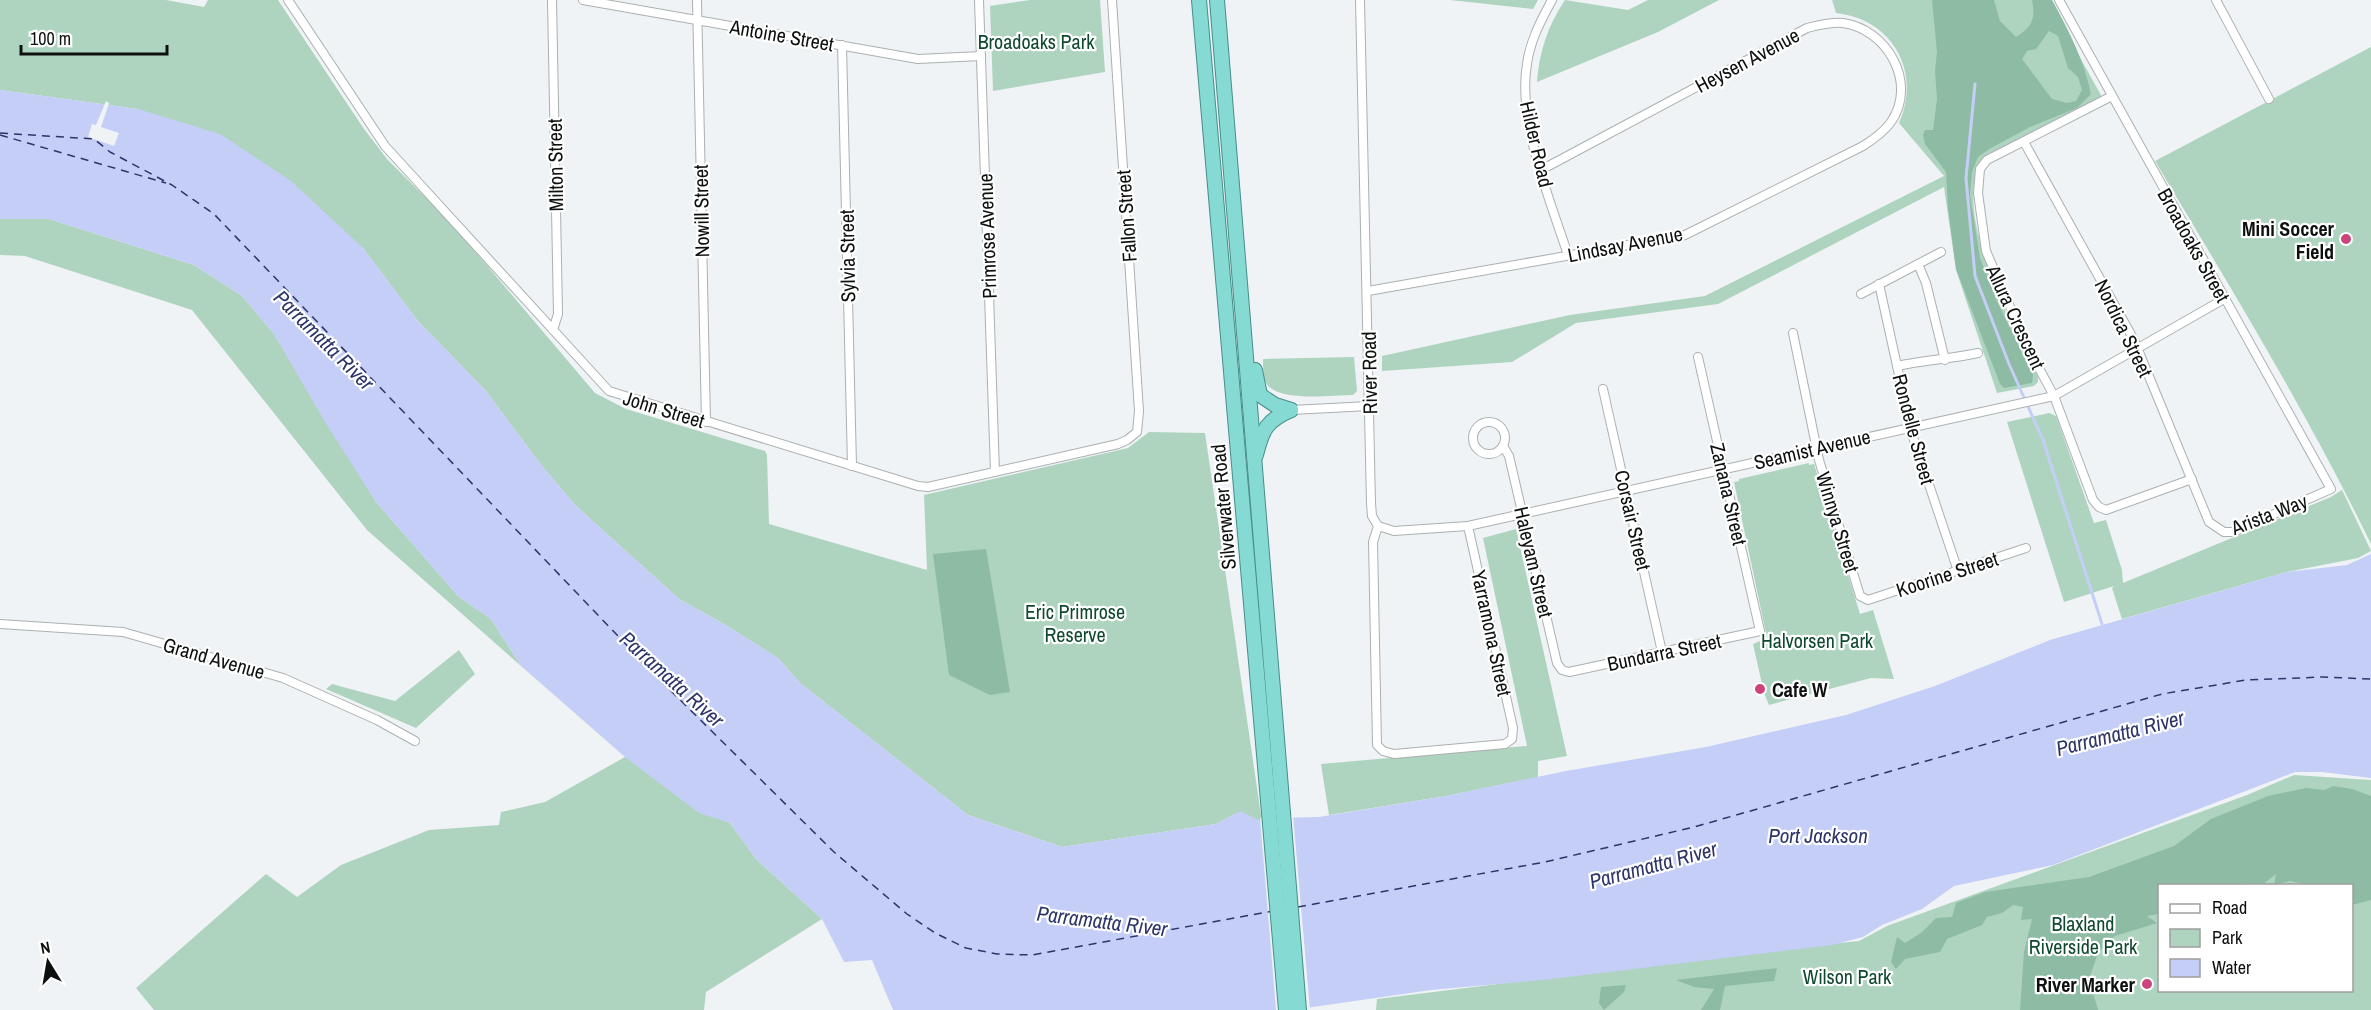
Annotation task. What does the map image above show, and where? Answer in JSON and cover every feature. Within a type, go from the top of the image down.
[{"type":"highway","name":"Silverwater Road","points":[[1199,0],[1273,774],[1299,1010]]},
{"type":"highway","name":"Silverwater Road","points":[[1217,0],[1253,464],[1286,1010]]},
{"type":"highway","points":[[1240,284],[1247,293],[1257,388],[1267,402],[1291,410]]},
{"type":"highway","points":[[1253,464],[1265,429],[1276,416],[1291,410]]},
{"type":"street","name":"John Street","points":[[288,0],[385,146],[613,394],[918,486],[928,487],[1118,444],[1137,432]]},
{"type":"street","name":"Milton Street","points":[[552,0],[558,314],[553,330]]},
{"type":"street","name":"Antoine Street","points":[[583,0],[918,59],[981,56]]},
{"type":"street","name":"Nowill Street","points":[[697,0],[706,422]]},
{"type":"street","name":"Primrose Avenue","points":[[979,0],[995,472]]},
{"type":"street","name":"Fallon Street","points":[[1112,0],[1140,424],[1137,432]]},
{"type":"street","name":"River Road","points":[[1360,0],[1371,510],[1378,526],[1373,542],[1377,745]]},
{"type":"street","name":"Hilder Road","points":[[1552,0],[1533,41],[1527,63],[1525,87],[1527,112],[1541,170],[1568,255]]},
{"type":"street","name":"Broadoaks Street","points":[[2059,0],[2331,489]]},
{"type":"street","points":[[2216,0],[2268,99]]},
{"type":"street","name":"Heysen Avenue","points":[[1541,170],[1807,28],[1827,23],[1844,23],[1863,29],[1886,46],[1896,64],[1900,81],[1899,102],[1892,121]]},
{"type":"street","name":"Sylvia Street","points":[[842,45],[852,466]]},
{"type":"street","name":"Allura Crescent","points":[[2112,96],[1987,160],[1980,169],[1978,193],[1982,232],[1992,267],[2051,396],[2093,500],[2099,507],[2106,510],[2192,479]]},
{"type":"street","name":"Lindsay Avenue","points":[[1368,291],[1685,235],[1863,146],[1878,136],[1892,121]]},
{"type":"street","name":"Nordica Street","points":[[2025,142],[2137,347],[2209,522]]},
{"type":"street","points":[[1861,294],[1941,252]]},
{"type":"street","points":[[1918,264],[1926,283],[1945,360]]},
{"type":"street","name":"Rondelle Street","points":[[1879,284],[1911,427],[1958,571]]},
{"type":"street","name":"Seamist Avenue","points":[[1378,526],[1394,531],[1468,526],[2051,396],[2224,299]]},
{"type":"street","name":"Winnya Street","points":[[1793,333],[1816,448],[1860,596],[1868,600]]},
{"type":"street","points":[[1897,366],[1978,353]]},
{"type":"street","name":"Zanana Street","points":[[1698,357],[1760,631]]},
{"type":"street","name":"Corsair Street","points":[[1603,389],[1662,652]]},
{"type":"street","points":[[1291,410],[1370,406]]},
{"type":"street","name":"Haleyam Street","points":[[1503,446],[1495,453],[1480,451],[1473,438],[1476,429],[1479,425],[1489,421],[1500,425],[1505,433],[1503,446],[1509,456],[1524,513],[1557,663],[1562,670],[1569,672]]},
{"type":"street","name":"Arista Way","points":[[2209,522],[2224,532],[2234,532],[2331,489]]},
{"type":"street","name":"Yarramona Street","points":[[1377,745],[1383,751],[1394,754],[1504,744],[1512,739],[1513,728],[1468,526]]},
{"type":"street","name":"Koorine Street","points":[[1868,600],[2026,548]]},
{"type":"street","name":"Grand Avenue","points":[[0,624],[123,632],[283,678],[384,723],[415,741]]},
{"type":"street","name":"Bundarra Street","points":[[1569,672],[1760,631]]},
{"type":"green space","name":"Eric Primrose Reserve","points":[[0,0],[166,0],[204,7],[208,0],[278,0],[364,129],[387,159],[451,223],[595,393],[626,409],[765,451],[769,524],[927,570],[924,495],[1128,448],[1149,432],[1205,433],[1262,822],[1237,813],[1216,824],[1062,847],[968,815],[800,683],[778,658],[679,599],[576,506],[542,466],[485,390],[418,321],[363,248],[138,109],[0,90]]},
{"type":"green space","name":"Broadoaks Park","points":[[1030,0],[1100,0],[1105,72],[993,91],[990,6]]},
{"type":"green space","points":[[1450,0],[1538,0],[1533,9]]},
{"type":"green space","points":[[1565,0],[1628,10],[1648,0],[1719,0],[1658,32],[1537,82],[1545,39]]},
{"type":"green space","points":[[1832,0],[2048,0],[2102,97],[1986,155],[1975,176],[1973,203],[1978,234],[2000,299],[2038,377],[2038,382],[2034,386],[1997,393],[1956,270],[1944,187],[1718,304],[1576,323],[1512,362],[1382,371],[1382,356],[1570,315],[1705,296],[1944,176],[1899,123],[1905,104],[1907,85],[1904,67],[1897,51],[1887,37],[1873,25],[1856,17],[1836,13]]},
{"type":"green space","points":[[1932,0],[1994,0],[2000,21],[2016,37],[2032,22],[2032,0],[2052,0],[2075,46],[2088,81],[2091,94],[2077,108],[2030,127],[1991,148],[1978,157],[1972,172],[1970,195],[1980,258],[1995,297],[2033,375],[2032,383],[2004,388],[2000,384],[1956,269],[1946,172],[1925,144],[1923,135],[1925,130],[1933,130],[1937,99],[1935,71],[1937,52]],"holes":[[[2049,31],[2058,36],[2068,68],[2078,77],[2082,90],[2076,101],[2067,103],[2052,99],[2022,59],[2027,51],[2036,49]]]},
{"type":"green space","points":[[2371,47],[2371,544],[2294,398],[2155,161]]},
{"type":"green space","points":[[0,219],[49,219],[194,265],[242,296],[274,334],[376,502],[458,596],[491,619],[521,666],[367,530],[192,310],[25,256],[0,255]]},
{"type":"green space","points":[[1354,357],[1357,391],[1353,395],[1293,396],[1272,389],[1264,377],[1263,359]]},
{"type":"green space","points":[[2049,413],[2056,416],[2094,523],[2106,520],[2122,570],[2123,583],[2331,497],[2342,490],[2371,551],[2358,558],[2287,572],[2122,619],[2112,588],[2114,586],[2064,602],[2007,422]]},
{"type":"green space","name":"Halvorsen Park","points":[[1809,463],[1809,465],[1814,464],[1860,614],[1873,610],[1894,679],[1871,678],[1769,705],[1753,644],[1767,638],[1734,482]]},
{"type":"green space","points":[[1516,529],[1567,756],[1538,761],[1538,777],[1446,796],[1329,815],[1321,764],[1527,746],[1483,538]]},
{"type":"green space","points":[[986,549],[1010,692],[990,695],[949,675],[933,554]]},
{"type":"green space","points":[[459,650],[475,674],[416,728],[326,689],[332,684],[395,701]]},
{"type":"green space","points":[[625,757],[730,823],[756,859],[822,919],[706,992],[704,1010],[154,1010],[136,988],[266,874],[297,897],[341,865],[429,830],[499,825],[501,812],[545,802]]},
{"type":"green space","name":"Blaxland Riverside Park","points":[[2294,775],[2371,780],[2371,1010],[1376,1010],[1377,999],[1859,941],[1887,926],[2247,795]]},
{"type":"green space","points":[[2333,786],[2352,789],[2371,796],[2371,900],[2353,905],[2353,884],[2304,884],[2290,881],[2274,884],[2276,874],[2263,884],[2158,884],[2158,914],[2147,916],[2157,923],[2115,936],[2098,953],[2089,979],[2098,1010],[2020,1010],[2024,952],[2032,919],[2021,920],[2023,907],[2013,905],[2002,913],[1987,917],[1982,925],[1947,939],[1940,952],[1905,959],[1896,969],[1891,962],[1897,937],[1905,943],[1921,933],[1936,918],[1952,917],[1956,903],[1985,892],[2089,877],[2174,846],[2211,819],[2268,796],[2306,788],[2325,790]]},
{"type":"green space","points":[[1777,968],[1774,981],[1725,986],[1720,1010],[1701,1010],[1714,989],[1694,987],[1676,980]]},
{"type":"green space","points":[[1626,985],[1624,992],[1604,1010],[1599,1003],[1601,987]]},
{"type":"water","name":"Port Jackson","points":[[0,90],[138,109],[220,134],[291,181],[363,248],[418,321],[485,390],[542,466],[576,506],[679,599],[778,658],[800,683],[968,815],[1062,847],[1216,824],[1241,811],[1262,822],[1276,818],[1319,817],[1446,796],[1566,771],[1706,747],[1846,715],[1935,686],[2050,640],[2287,572],[2347,565],[2371,554],[2371,778],[2322,772],[2295,772],[2053,865],[1954,886],[1922,909],[1882,925],[1863,937],[1832,945],[1543,980],[1431,990],[1292,1010],[893,1010],[872,960],[844,962],[822,919],[756,859],[730,823],[699,813],[625,757],[521,666],[491,619],[458,596],[376,502],[325,422],[274,334],[242,296],[194,265],[49,219],[0,219]]},
{"type":"pier","points":[[106,101],[109,103],[101,127],[119,133],[114,146],[88,137],[92,124],[96,125]]},
{"type":"pier","points":[[1293,815],[1310,1010],[1276,1010],[1260,818]]},
{"type":"waterway","points":[[1975,84],[1966,178],[1975,276],[2009,364],[2043,440],[2102,624]]},
{"type":"ferry route","points":[[0,133],[94,139],[110,152],[172,185],[214,214],[662,682],[834,852],[907,914],[935,933],[966,948],[997,954],[1032,955],[1273,911]]},
{"type":"ferry route","points":[[0,135],[166,183]]},
{"type":"ferry route","points":[[1298,907],[1545,862],[1694,827],[2162,694],[2246,680],[2323,677],[2371,679]]},
{"type":"place","name":"Mini Soccer Field","points":[[2346,239]]},
{"type":"place","name":"Cafe W","points":[[1760,689]]},
{"type":"place","name":"River Marker","points":[[2147,984]]},
{"type":"water label","name":"Parramatta River","points":[[324,340]]},
{"type":"water label","name":"Parramatta River","points":[[672,679]]},
{"type":"water label","name":"Parramatta River","points":[[2120,733]]},
{"type":"water label","name":"Parramatta River","points":[[1653,865]]},
{"type":"water label","name":"Parramatta River","points":[[1102,921]]},
{"type":"park label","name":"Wilson Park","points":[[1847,976]]}]
